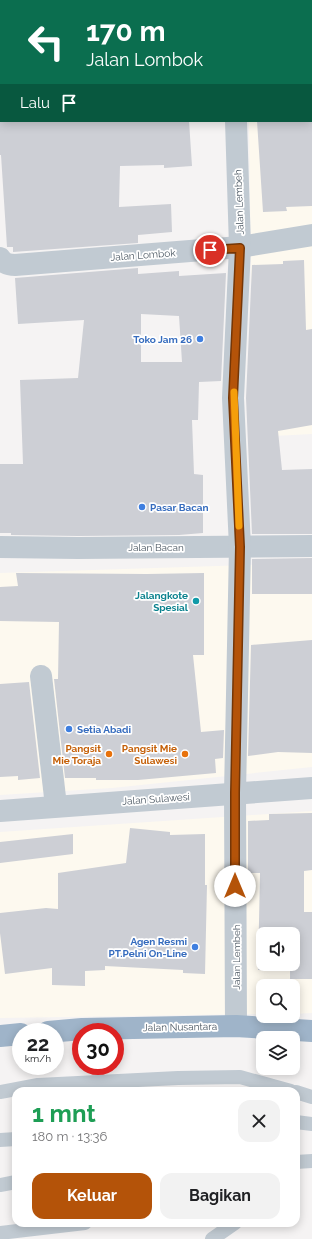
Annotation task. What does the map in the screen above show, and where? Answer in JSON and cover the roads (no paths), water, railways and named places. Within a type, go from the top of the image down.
[{"type":"highway","name":"Jalan Nusantara","points":[[64,1031],[236,1026],[312,1031]]},
{"type":"highway","points":[[0,1036],[12,1035]]},
{"type":"street","name":"Jalan Lembeh","points":[[236,122],[240,248],[233,398],[240,547],[235,793],[236,1026]]},
{"type":"street","name":"Jalan Lombok","points":[[0,258],[2,261],[10,265],[15,265],[240,248],[312,235]]},
{"type":"street","name":"Jalan Bacan","points":[[0,547],[78,548],[312,546]]},
{"type":"street","points":[[41,676],[56,806]]},
{"type":"street","name":"Jalan Sulawesi","points":[[0,811],[312,788]]},
{"type":"lane","points":[[27,1087],[38,1085],[170,1078],[240,1077],[276,1087]]},
{"type":"lane","points":[[0,1092],[12,1090]]},
{"type":"lane","points":[[300,1093],[312,1097]]},
{"type":"lane","points":[[300,1122],[312,1124]]},
{"type":"lane","points":[[0,1140],[12,1139]]},
{"type":"lane","points":[[300,1162],[312,1161]]},
{"type":"lane","points":[[0,1185],[12,1183]]},
{"type":"lane","points":[[0,1233],[51,1227]]},
{"type":"lane","points":[[212,1239],[229,1227]]},
{"type":"place","name":"Toko Jam 26","points":[[200,339]]},
{"type":"place","name":"Pasar Bacan","points":[[142,507]]},
{"type":"place","name":"Jalangkote Spesial","points":[[196,601]]},
{"type":"place","name":"Setia Abadi","points":[[69,729]]},
{"type":"place","name":"Pangsit Mie Toraja","points":[[109,754]]},
{"type":"place","name":"Pangsit Mie Sulawesi","points":[[185,754]]},
{"type":"place","name":"Agen Resmi PT.Pelni On-Line","points":[[195,947]]}]
